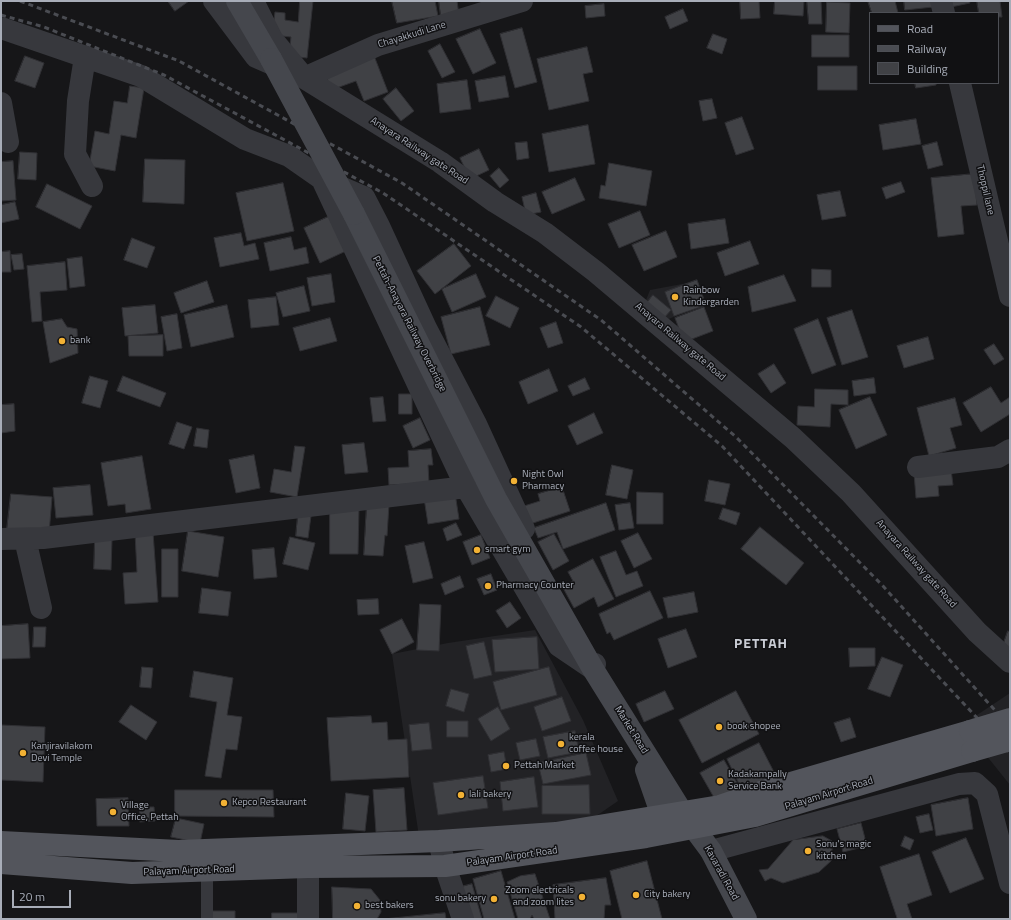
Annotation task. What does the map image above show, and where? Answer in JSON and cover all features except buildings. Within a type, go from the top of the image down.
[{"type":"main road","name":"Pettah-Anayara Railway Overbridge","points":[[237,1],[272,59],[354,214],[496,499],[581,648]]},
{"type":"main road","name":"Market Road","points":[[581,648],[648,756]]},
{"type":"main road","points":[[971,741],[1010,719]]},
{"type":"main road","name":"Palayam Airport Road","points":[[1,863],[132,873],[308,867],[445,866],[646,837],[685,817],[770,789],[971,741],[1010,740]]},
{"type":"main road","name":"Palayam Airport Road","points":[[1,842],[179,851],[439,841],[556,833],[685,817],[755,816],[971,741]]},
{"type":"main road","points":[[648,756],[667,769],[685,817],[645,771],[648,756]]},
{"type":"main road","name":"Kavaradi Road","points":[[685,817],[711,851],[746,919]]},
{"type":"street","points":[[214,1],[256,57],[304,78]]},
{"type":"street","points":[[253,1],[272,39],[304,78]]},
{"type":"street","name":"Chayakkudi Lane","points":[[304,78],[378,45],[522,1]]},
{"type":"street","points":[[941,1],[944,12]]},
{"type":"street","points":[[1,28],[142,76],[245,139],[289,156],[322,179],[364,197],[426,328],[476,424],[503,487],[537,556],[596,658],[593,669],[559,646],[466,488],[322,179]]},
{"type":"street","points":[[85,57],[78,101],[75,154],[92,186]]},
{"type":"street","name":"Anayara Railway gate Road","points":[[304,78],[440,162],[495,202],[545,233],[596,272],[805,449],[851,493],[977,632],[1010,662]]},
{"type":"street","name":"Thoppil lane","points":[[960,84],[1010,296]]},
{"type":"street","points":[[1,103],[8,142]]},
{"type":"street","points":[[918,467],[998,457],[1010,450]]},
{"type":"street","points":[[1,539],[25,538],[262,513],[466,488]]},
{"type":"street","points":[[25,538],[41,608]]},
{"type":"street","points":[[711,851],[958,784],[975,783],[987,794],[1010,883]]},
{"type":"street","points":[[439,841],[445,866],[463,919]]},
{"type":"street","points":[[308,867],[308,919]]},
{"type":"lane","points":[[207,919],[208,870]]},
{"type":"shaded area","name":"Rainbow Kindergarden","points":[[698,281],[704,304],[664,321],[644,305],[650,290]]},
{"type":"shaded area","name":"Pettah Market","points":[[535,630],[583,720],[618,801],[589,821],[419,837],[392,654],[448,643]]},
{"type":"shaded area","points":[[1010,693],[1010,785],[962,725]]},
{"type":"railway","points":[[20,1],[179,61],[402,183],[601,320],[736,437],[883,586],[1010,727]]},
{"type":"railway","points":[[1,15],[44,27],[164,75],[383,193],[581,327],[722,446],[1010,753]]},
{"type":"place","name":"Rainbow Kindergarden","points":[[675,297]]},
{"type":"place","name":"bank","points":[[62,341]]},
{"type":"place","name":"Night Owl Pharmacy","points":[[514,481]]},
{"type":"place","name":"smart gym","points":[[477,550]]},
{"type":"place","name":"Pharmacy Counter","points":[[488,586]]},
{"type":"place","name":"book shopee","points":[[719,727]]},
{"type":"place","name":"kerala coffee house","points":[[561,744]]},
{"type":"place","name":"Kanjiravilakom Devi Temple","points":[[23,753]]},
{"type":"place","name":"Pettah Market","points":[[506,766]]},
{"type":"place","name":"Kadakampally Service Bank","points":[[720,781]]},
{"type":"place","name":"lali bakery","points":[[461,795]]},
{"type":"place","name":"Kepco Restaurant","points":[[224,803]]},
{"type":"place","name":"Village Office, Pettah","points":[[113,812]]},
{"type":"place","name":"Sonu's magic kitchen","points":[[808,851]]},
{"type":"place","name":"City bakery","points":[[636,895]]},
{"type":"place","name":"Zoom electricals and zoom lites","points":[[582,897]]},
{"type":"place","name":"sonu bakery","points":[[494,899]]},
{"type":"place","name":"best bakers","points":[[357,906]]},
{"type":"district","name":"PETTAH","points":[[761,645]]}]
